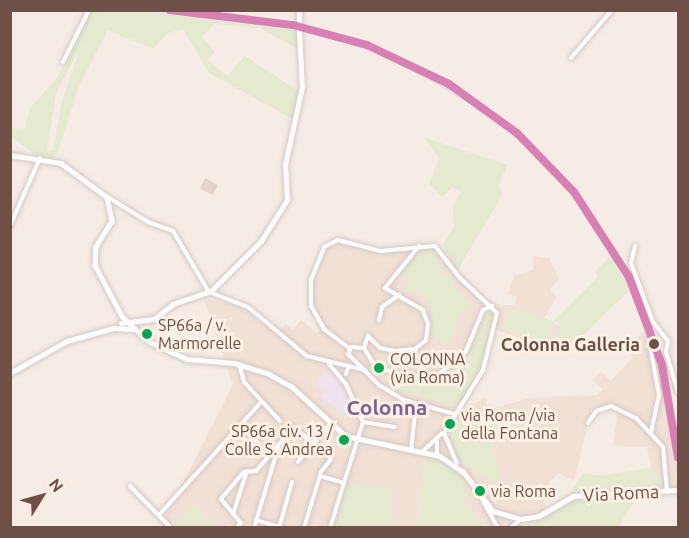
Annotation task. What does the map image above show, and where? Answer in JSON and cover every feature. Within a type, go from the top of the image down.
[{"type":"street","points":[[63,62],[89,10]]},
{"type":"street","points":[[299,10],[299,23]]},
{"type":"street","points":[[571,58],[612,10]]},
{"type":"street","points":[[148,340],[142,331],[149,321],[173,304],[209,292],[261,241],[287,200],[285,165],[302,87],[299,31]]},
{"type":"street","points":[[10,155],[40,158],[68,167],[105,195],[148,222],[172,231],[209,292],[248,307],[296,350],[328,363],[365,369]]},
{"type":"street","points":[[10,226],[40,158]]},
{"type":"street","points":[[105,195],[112,218],[96,247],[94,261],[119,312],[140,335],[189,360],[239,364],[291,386],[330,424],[357,441],[437,453],[457,463]]},
{"type":"street","points":[[422,451],[438,440],[486,363],[496,317],[492,306],[458,275],[436,246],[380,251],[337,240],[323,248],[311,280],[311,308],[327,332],[348,349],[380,386],[416,404],[454,414]]},
{"type":"street","points":[[419,246],[386,289],[414,303],[428,322],[423,344],[387,350],[368,336],[364,348],[369,360],[376,368],[409,376],[442,374],[467,350],[483,310],[492,306]]},
{"type":"street","points":[[635,246],[631,263],[653,322],[668,341],[666,352],[678,392]]},
{"type":"street","points":[[379,320],[382,307],[399,296]]},
{"type":"street","points":[[119,312],[122,325]]},
{"type":"street","points":[[10,373],[63,342],[111,329],[127,322],[149,321]]},
{"type":"street","points":[[122,325],[134,329]]},
{"type":"street","points":[[649,340],[659,395],[651,432]]},
{"type":"street","points":[[348,349],[364,348]]},
{"type":"street","points":[[328,363],[346,384],[363,422],[330,528]]},
{"type":"street","points":[[239,364],[244,381],[280,421]]},
{"type":"street","points":[[346,374],[348,368]]},
{"type":"street","points":[[159,515],[261,402]]},
{"type":"street","points":[[411,450],[416,404]]},
{"type":"street","points":[[588,423],[600,408],[618,406],[651,432],[665,453],[667,491]]},
{"type":"street","points":[[363,422],[395,427]]},
{"type":"street","points":[[298,462],[330,424]]},
{"type":"street","points":[[240,425],[260,444]]},
{"type":"street","points":[[237,528],[241,523],[221,500],[247,471],[256,471],[294,427],[331,459],[320,476],[304,528]]},
{"type":"street","points":[[445,428],[446,446],[482,498],[498,515],[521,519]]},
{"type":"street","points":[[437,453],[438,440]]},
{"type":"street","points":[[254,528],[279,444]]},
{"type":"street","points":[[437,453],[446,446]]},
{"type":"street","points":[[437,453],[464,473]]},
{"type":"street","points":[[233,514],[247,471]]},
{"type":"street","points":[[320,476],[344,483]]},
{"type":"street","points":[[256,520],[279,527],[292,482]]},
{"type":"street","points":[[130,486],[171,528]]},
{"type":"street","name":"Via Roma","points":[[521,519],[539,516],[573,496],[678,490]]},
{"type":"street","points":[[482,498],[498,528]]},
{"type":"street","points":[[511,528],[521,519]]},
{"type":"shaded area","points":[[342,240],[371,250],[436,246],[466,283],[489,302],[502,305],[514,305],[517,297],[508,294],[514,276],[533,270],[534,256],[549,258],[559,278],[550,290],[557,297],[544,318],[562,327],[558,337],[543,346],[494,329],[486,362],[451,420],[472,414],[470,404],[486,398],[488,410],[529,398],[597,395],[603,389],[592,380],[601,372],[611,381],[633,357],[628,351],[649,323],[673,414],[678,494],[667,491],[653,478],[647,447],[613,446],[618,407],[603,407],[588,423],[574,481],[558,473],[546,486],[539,482],[546,509],[516,527],[489,527],[463,502],[467,494],[425,457],[416,527],[391,527],[393,488],[330,527],[171,527],[164,520],[233,385],[204,299],[240,306],[276,334],[286,324],[293,330],[301,320],[317,333],[324,329],[311,308],[311,280],[324,246]]},
{"type":"shaded area","points":[[328,368],[345,384],[345,392],[354,404],[345,416],[321,396],[324,392],[316,384]]},
{"type":"green space","points":[[91,11],[139,11],[298,29],[298,49],[260,28],[214,24],[202,37],[215,52],[208,60],[227,76],[245,56],[300,92],[293,119],[209,73],[183,29],[168,33],[153,49],[108,30],[79,86],[58,151],[54,157],[35,154],[11,137],[11,128],[25,129],[30,108],[57,78]],"holes":[[[82,44],[62,101],[53,151],[47,151],[56,93]]]},
{"type":"green space","points":[[425,138],[508,165],[498,185],[503,194],[457,271],[443,244],[454,227],[453,206],[461,192],[453,187],[442,197],[429,184],[439,159]]},
{"type":"green space","points":[[421,248],[428,254],[437,252],[442,257],[436,262],[446,275],[455,276],[451,281],[470,305],[460,314],[448,346],[433,336],[431,306],[418,291],[404,290],[409,277],[399,274]]},
{"type":"green space","points":[[612,255],[630,290],[569,349],[558,337],[562,327],[554,321],[548,342],[503,329],[509,308],[553,321],[598,277],[595,271]]},
{"type":"green space","points":[[488,308],[495,312],[487,355],[464,397],[448,405],[396,388],[397,383],[441,386],[440,377],[457,366],[473,346]]},
{"type":"green space","points":[[501,408],[492,423],[500,430],[494,436],[494,450],[501,477],[494,482],[463,464],[445,435],[450,424]]},
{"type":"green space","points":[[425,457],[453,467],[467,482],[464,502],[489,527],[416,528]]},
{"type":"green space","points":[[652,467],[653,477],[665,477],[665,489],[641,490],[618,527],[513,528],[561,509],[583,473],[602,476]]},
{"type":"green space","points":[[356,485],[393,488],[391,527],[330,528],[341,492]]},
{"type":"green space","points":[[193,504],[219,527],[160,528],[164,520],[171,527]]},
{"type":"building","points":[[205,178],[218,185],[213,195],[200,189]]},
{"type":"railway","points":[[151,10],[294,27],[352,42],[408,64],[497,119],[548,165],[578,200]]},
{"type":"railway","points":[[622,266],[662,369],[678,472]]},
{"type":"transit line","points":[[170,10],[293,25],[367,45],[449,84],[517,133],[574,192],[629,277],[662,365],[678,458]]},
{"type":"place","name":"SP66a / v. Marmorelle","points":[[147,334]]},
{"type":"place","name":"Colonna Galleria","points":[[654,344]]},
{"type":"place","name":"COLONNA (via Roma)","points":[[379,368]]},
{"type":"place","name":"via Roma /via della Fontana","points":[[450,424]]},
{"type":"place","name":"SP66a civ. 13 / Colle S. Andrea","points":[[344,440]]},
{"type":"place","name":"via Roma","points":[[480,491]]},
{"type":"district","name":"Colonna","points":[[387,407]]}]
